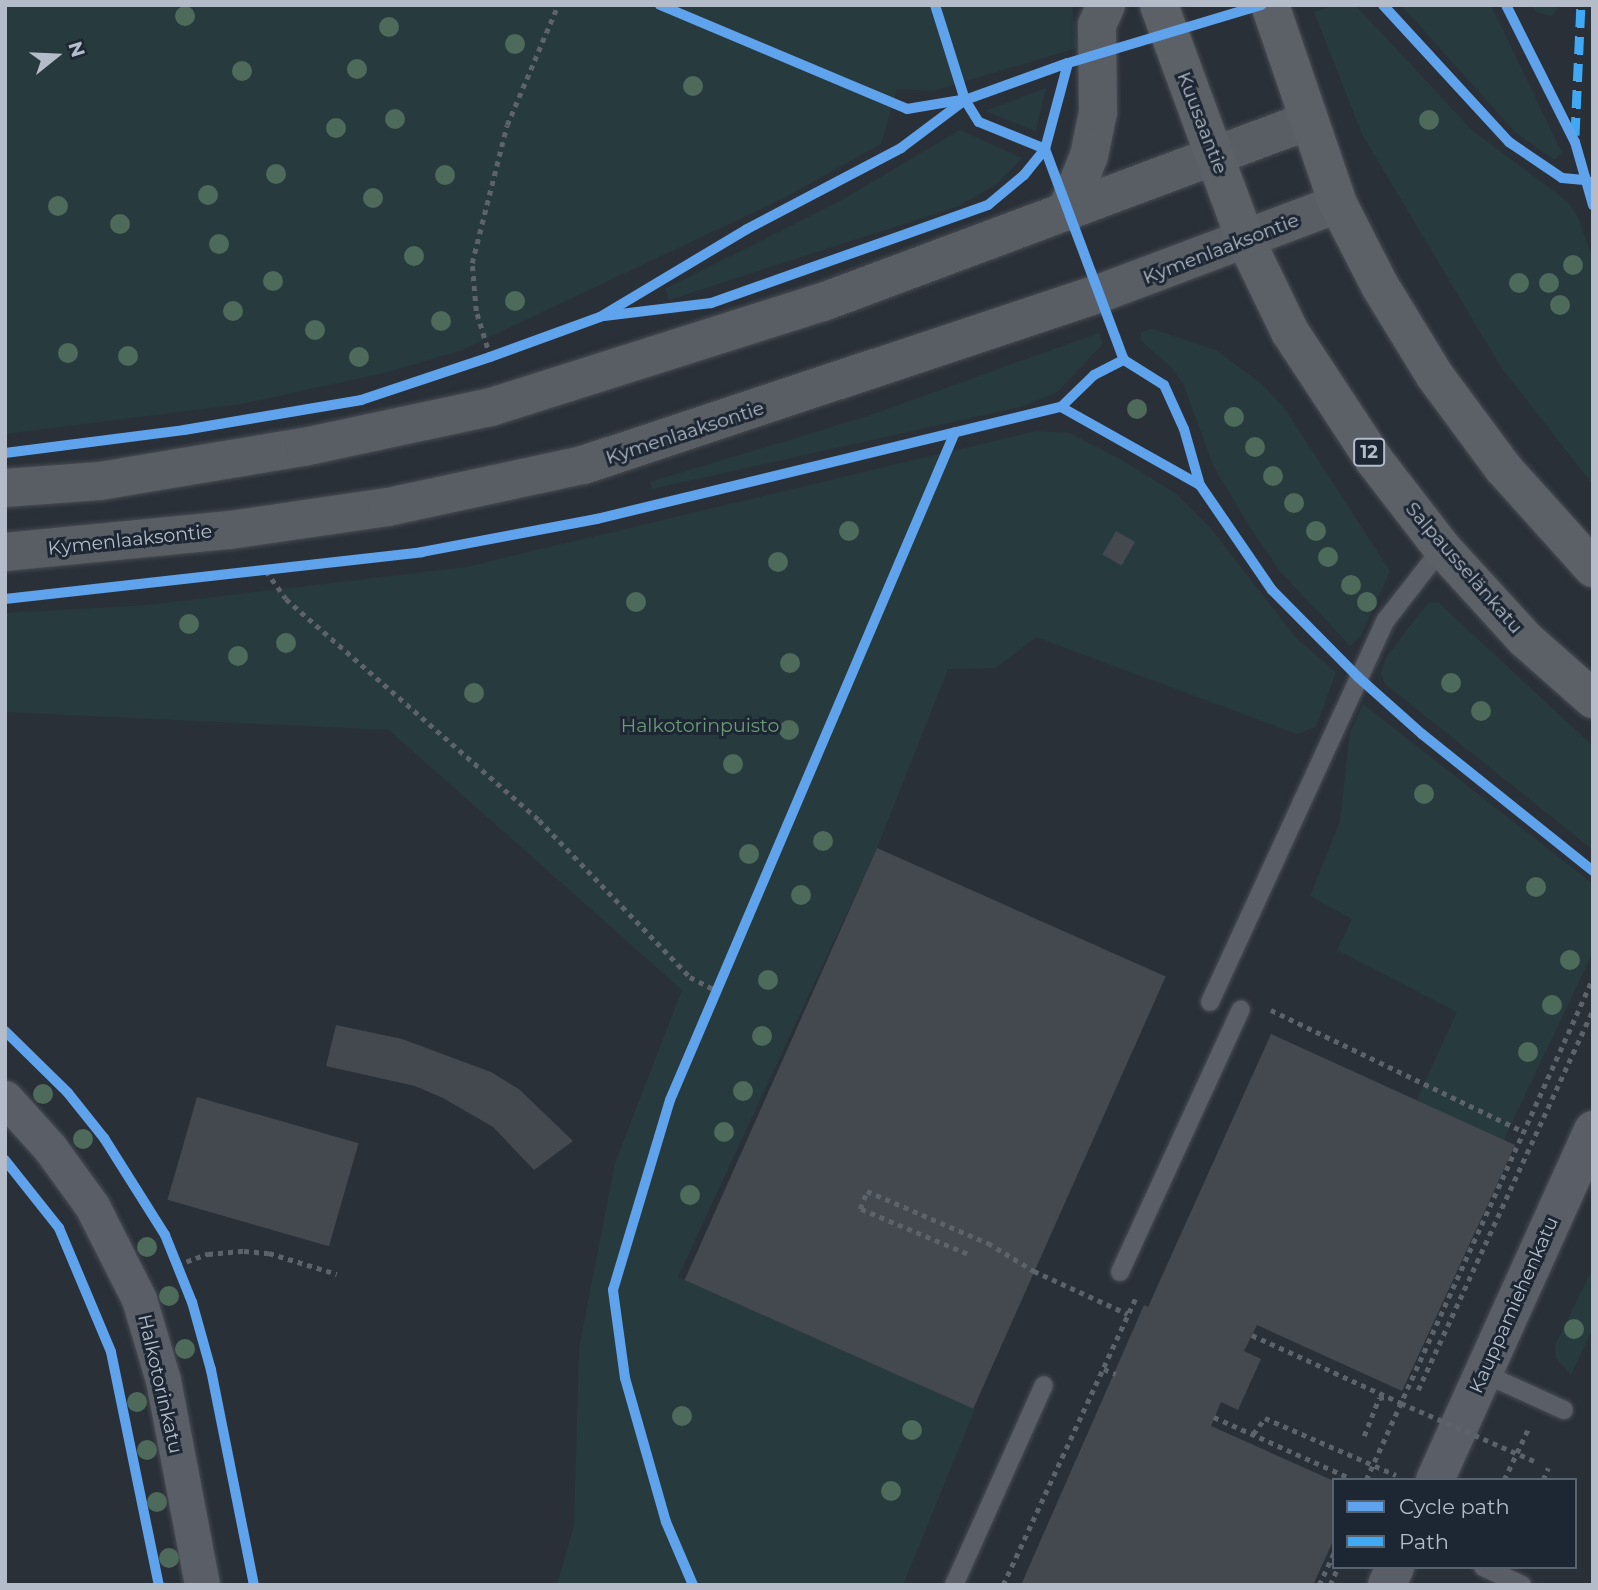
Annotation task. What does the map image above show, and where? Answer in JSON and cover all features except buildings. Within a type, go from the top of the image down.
[{"type":"main road","points":[[1066,212],[1088,156],[1098,112],[1097,25],[1106,5]]},
{"type":"main road","name":"Kuusaantie","points":[[1159,5],[1246,241]]},
{"type":"main road","points":[[1270,5],[1338,204],[1380,286],[1436,376],[1503,468],[1593,568]]},
{"type":"main road","points":[[5,488],[141,474],[303,447],[491,407],[823,302],[1215,159],[1308,121]]},
{"type":"main road","name":"Kymenlaaksontie","points":[[5,552],[230,530],[388,507],[583,466],[1246,241],[1338,204]]},
{"type":"main road","name":"Salpausselänkatu","points":[[1246,241],[1290,331],[1374,460],[1441,548],[1525,639],[1593,699]]},
{"type":"street","name":"Halkotorinkatu","points":[[5,1098],[92,1206],[139,1299],[163,1380],[202,1585]]},
{"type":"street","name":"Kauppamiehenkatu","points":[[1436,1478],[1593,1130]]},
{"type":"street","points":[[1387,1585],[1394,1569]]},
{"type":"lane","points":[[1210,1002],[1386,620],[1441,548]]},
{"type":"lane","points":[[1120,1272],[1241,1009]]},
{"type":"lane","points":[[1483,1373],[1564,1410]]},
{"type":"lane","points":[[954,1585],[1044,1385]]},
{"type":"lane","points":[[1487,1569],[1521,1585]]},
{"type":"path","points":[[490,357],[476,311],[472,263],[506,125],[558,5]]},
{"type":"path","points":[[1583,167],[1590,181]]},
{"type":"path","points":[[1574,179],[1590,181]]},
{"type":"path","points":[[471,363],[503,352]]},
{"type":"path","points":[[252,573],[279,570]]},
{"type":"path","points":[[266,571],[286,599],[538,820],[690,977],[715,990]]},
{"type":"path","points":[[710,1002],[721,977]]},
{"type":"path","points":[[1367,1478],[1522,1130],[1592,983]]},
{"type":"path","points":[[1266,1021],[1272,1009],[1522,1130]]},
{"type":"path","points":[[1418,1390],[1593,1009]]},
{"type":"path","points":[[967,1254],[860,1209],[867,1191],[988,1243],[1034,1270],[1128,1314]]},
{"type":"path","points":[[182,1277],[175,1260],[244,1251],[269,1253],[337,1274]]},
{"type":"path","points":[[90,1294],[107,1340]]},
{"type":"path","points":[[1003,1585],[1138,1294]]},
{"type":"path","points":[[1252,1335],[1537,1462]]},
{"type":"path","points":[[1104,1368],[1116,1374]]},
{"type":"path","points":[[1364,1436],[1379,1398],[1385,1397]]},
{"type":"path","points":[[1505,1478],[1542,1399]]},
{"type":"path","points":[[1214,1417],[1349,1476]]},
{"type":"path","points":[[1253,1434],[1265,1418],[1402,1478]]},
{"type":"path","points":[[1544,1478],[1548,1468]]},
{"type":"path","points":[[1319,1585],[1332,1557]]},
{"type":"path","points":[[1330,1585],[1337,1569]]},
{"type":"green space","points":[[5,5],[1072,5],[1077,48],[933,91],[897,89],[881,144],[782,199],[462,350],[388,372],[241,404],[5,434]]},
{"type":"green space","points":[[1335,5],[1355,5],[1473,131],[1568,202],[1578,217],[1593,259],[1593,485],[1501,367],[1362,134],[1314,12]]},
{"type":"green space","points":[[1401,5],[1491,5],[1562,153],[1554,160],[1514,131]]},
{"type":"green space","points":[[1532,5],[1560,5],[1552,16],[1536,12]]},
{"type":"green space","points":[[1046,88],[1036,131],[985,111],[1017,99]]},
{"type":"green space","points":[[960,130],[1022,158],[997,184],[959,206],[669,300],[665,289],[840,201]]},
{"type":"green space","points":[[1152,329],[1216,350],[1262,384],[1285,409],[1390,571],[1361,636],[1350,646],[1279,570],[1249,526],[1213,465],[1184,386],[1173,369],[1141,341],[1141,332]]},
{"type":"green space","points":[[1099,333],[1103,344],[1056,393],[1020,407],[652,489],[650,482],[865,417]]},
{"type":"green space","name":"Halkotorinpuisto","points":[[1036,431],[1070,433],[1120,459],[1175,493],[1212,530],[1296,638],[1336,672],[1316,727],[1297,734],[1036,637],[996,668],[948,669],[877,848],[678,1277],[975,1409],[903,1585],[557,1585],[574,1526],[579,1348],[615,1163],[682,990],[389,730],[5,712],[5,613],[148,605],[466,567]]},
{"type":"green space","points":[[1438,602],[1593,746],[1593,850],[1385,684],[1381,673],[1386,658],[1429,603]]},
{"type":"green space","points":[[1363,704],[1593,884],[1593,952],[1500,1148],[1413,1108],[1457,1012],[1337,950],[1352,919],[1310,896],[1340,821],[1350,732]]},
{"type":"green space","points":[[1593,1268],[1593,1328],[1571,1375],[1556,1358],[1555,1345]]},
{"type":"marked path","points":[[1575,135],[1581,5]]},
{"type":"cycle path","points":[[660,5],[907,109],[961,100]]},
{"type":"cycle path","points":[[935,5],[965,100],[979,122],[1045,149],[1124,360],[1164,385],[1184,429],[1200,485],[1272,590],[1358,677],[1422,734],[1593,871]]},
{"type":"cycle path","points":[[5,453],[184,430],[361,400],[490,357],[600,317],[747,229],[901,148],[965,100],[1068,63],[1261,5]]},
{"type":"cycle path","points":[[1383,5],[1509,142],[1562,178],[1587,180]]},
{"type":"cycle path","points":[[1506,5],[1575,142],[1593,205]]},
{"type":"cycle path","points":[[604,316],[711,303],[988,205],[1024,175],[1045,149],[1068,63]]},
{"type":"cycle path","points":[[5,599],[422,552],[597,519],[1061,407],[1094,375],[1124,360]]},
{"type":"cycle path","points":[[1061,407],[1200,485]]},
{"type":"cycle path","points":[[693,1585],[666,1522],[625,1378],[613,1290],[670,1100],[955,432]]},
{"type":"cycle path","points":[[5,1031],[68,1093],[104,1138],[165,1235],[192,1302],[211,1370],[254,1585]]},
{"type":"cycle path","points":[[5,1160],[59,1228],[111,1352],[159,1585]]}]
